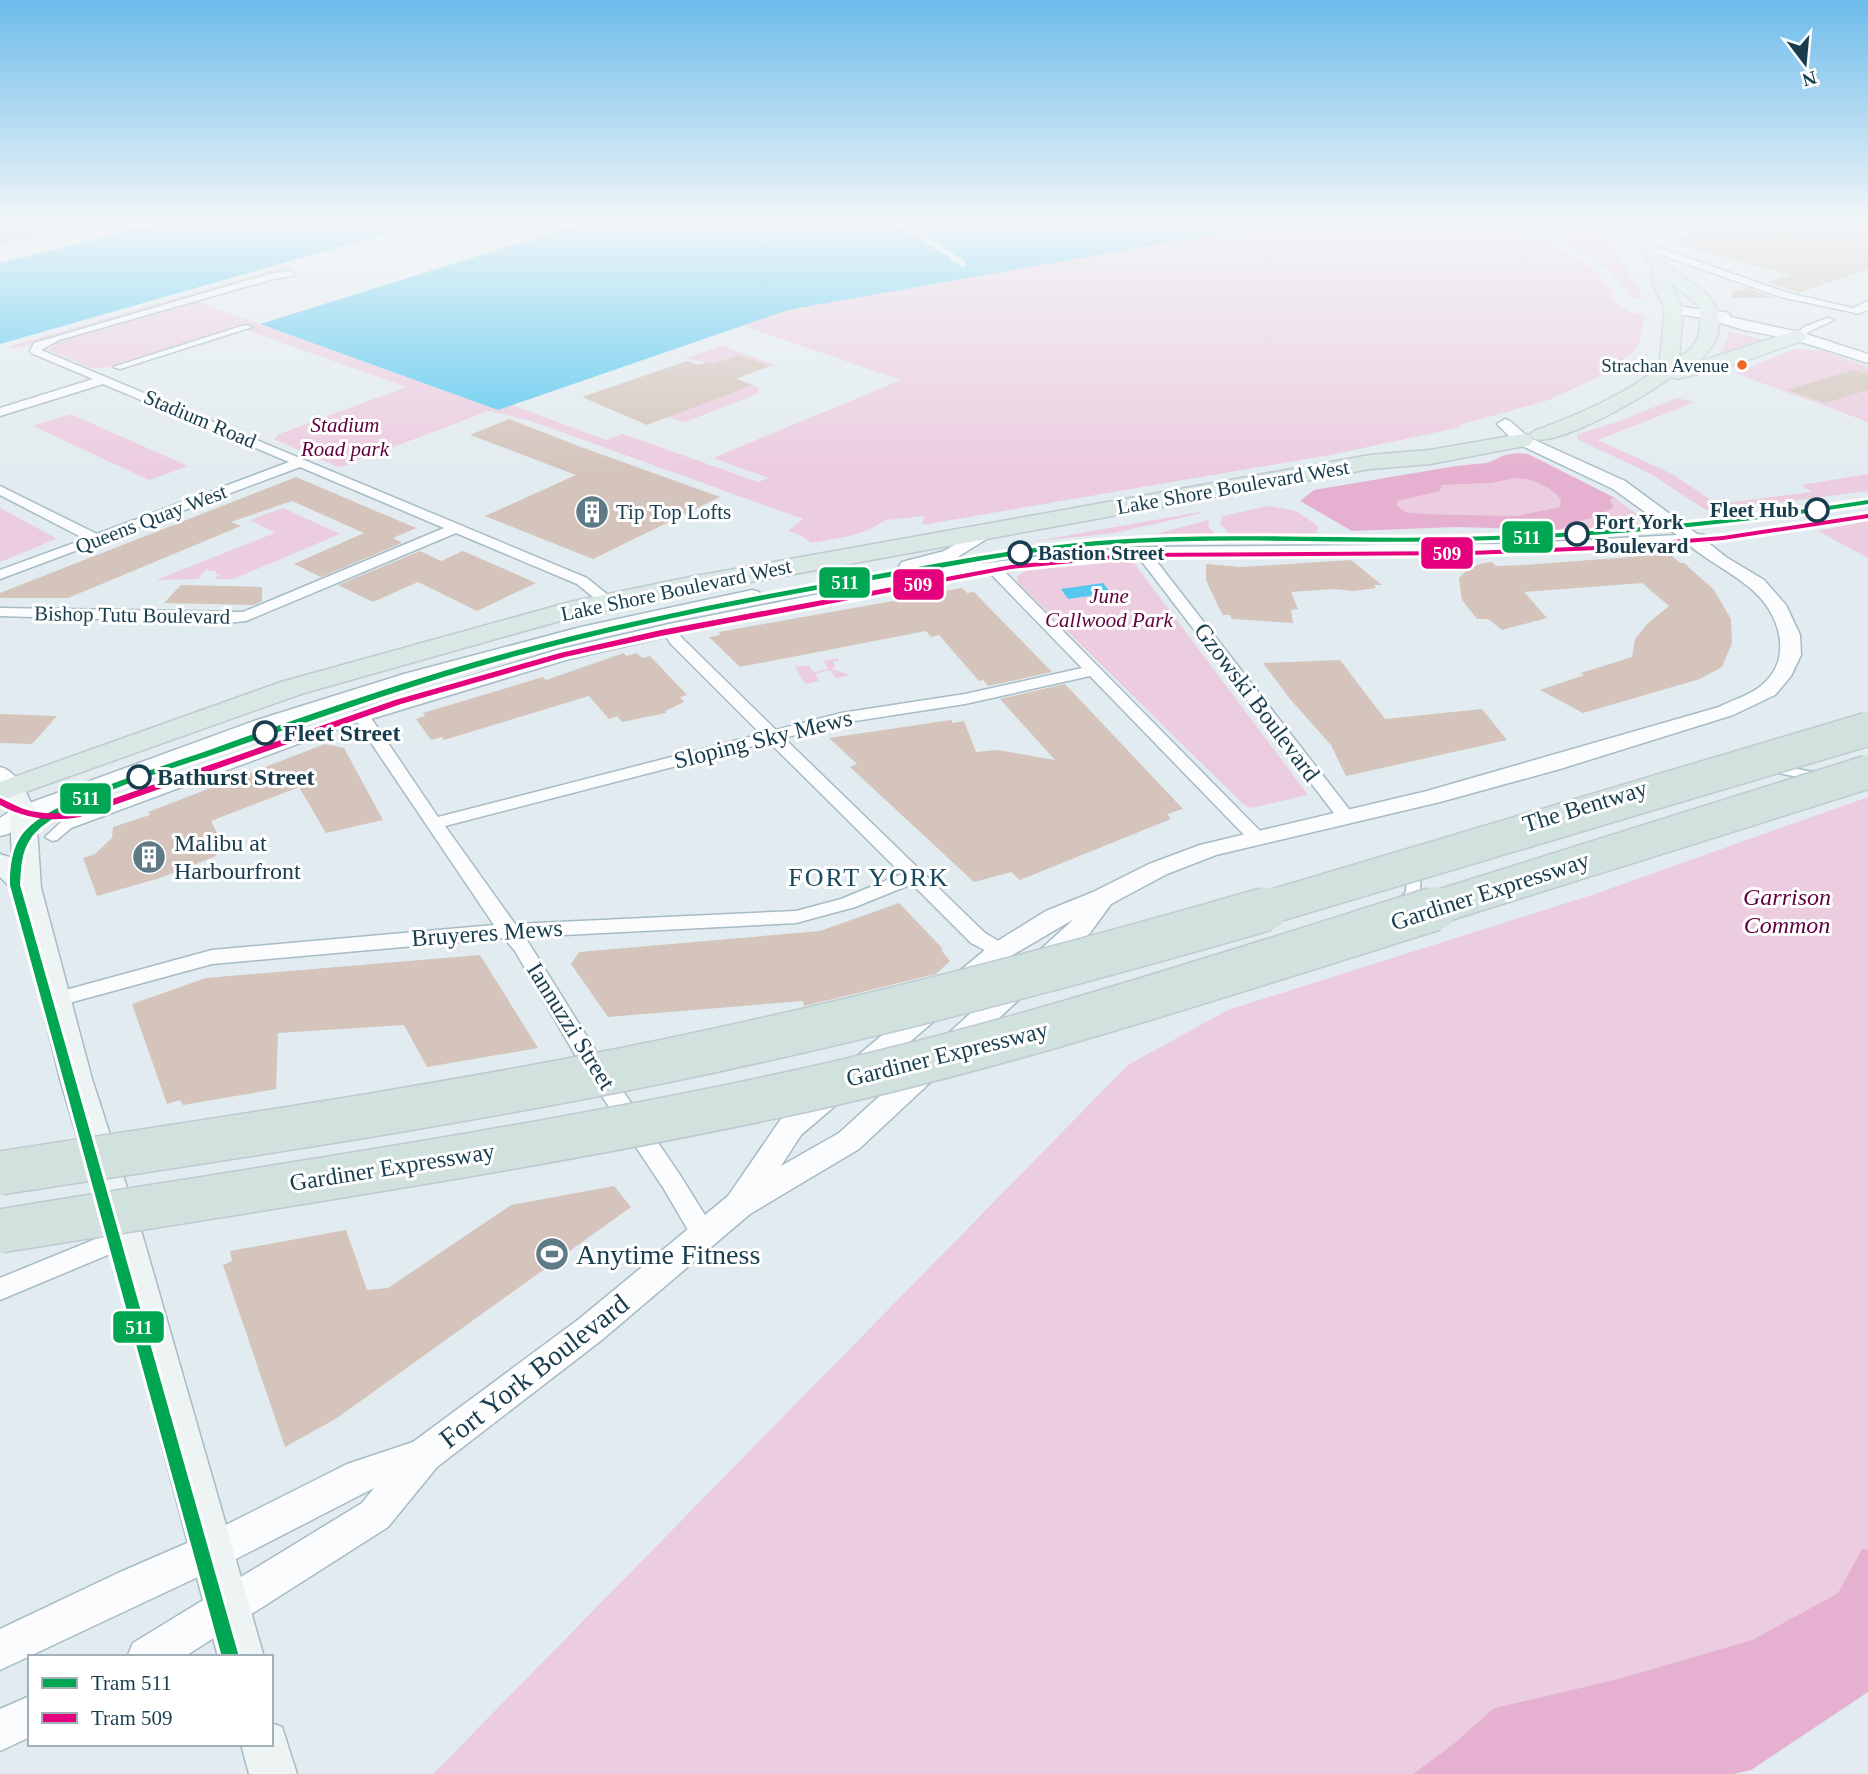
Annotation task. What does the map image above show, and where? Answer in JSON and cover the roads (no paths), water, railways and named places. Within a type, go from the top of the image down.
[{"type":"highway","points":[[1673,307],[1664,373],[1723,362],[1798,336]]},
{"type":"highway","points":[[1709,307],[1709,315]]},
{"type":"highway","name":"Lake Shore Boulevard West","points":[[9,791],[291,688],[472,636],[608,602],[1370,462],[1441,456],[1533,427],[1578,422],[1690,359],[1710,334],[1709,315]]},
{"type":"highway","name":"Lake Shore Boulevard West","points":[[1370,462],[1410,448],[1505,424],[1533,427]]},
{"type":"highway","name":"Gardiner Expressway","points":[[0,1173],[463,1100],[661,1062],[872,1015],[1229,919],[1868,729]]},
{"type":"highway","name":"Gardiner Expressway","points":[[0,1231],[550,1142],[789,1094],[908,1065],[1096,1015],[1868,772]]},
{"type":"main road","points":[[9,791],[27,888],[58,999],[76,1079],[125,1237],[240,1655]]},
{"type":"main road","points":[[0,862],[27,888]]},
{"type":"main road","points":[[266,1746],[273,1774]]},
{"type":"street","name":"Stadium Road","points":[[162,307],[44,342],[36,348],[38,354],[106,379],[587,584],[608,602]]},
{"type":"street","points":[[1828,307],[1850,313]]},
{"type":"street","points":[[1674,310],[1709,315],[1744,326],[1798,336],[1868,359]]},
{"type":"street","points":[[1798,336],[1807,329],[1850,313]]},
{"type":"street","points":[[117,367],[248,327]]},
{"type":"street","points":[[0,412],[106,379]]},
{"type":"street","name":"Fort York Boulevard","points":[[1533,427],[1642,483],[1681,509],[1745,561],[1753,571],[1757,583]]},
{"type":"street","name":"Fort York Boulevard","points":[[739,1205],[791,1127],[1000,951],[1055,917],[1102,898],[1158,869],[1208,850],[1257,836],[1432,797],[1676,728],[1726,712],[1768,691],[1781,677],[1791,655],[1790,635],[1777,605],[1757,583],[1720,561],[1654,508],[1533,427]]},
{"type":"street","name":"Queens Quay West","points":[[0,575],[302,462]]},
{"type":"street","points":[[0,489],[96,540]]},
{"type":"street","name":"Bishop Tutu Boulevard","points":[[0,612],[246,617],[456,528]]},
{"type":"street","points":[[0,829],[9,791],[299,713],[405,680],[624,622],[936,561],[969,547],[987,531]]},
{"type":"street","points":[[52,838],[72,822],[361,716],[564,654],[669,630],[949,574],[1057,559],[1142,552],[1510,549],[1717,537]]},
{"type":"street","name":"Gzowski Boulevard","points":[[1142,552],[1346,817]]},
{"type":"street","points":[[993,568],[1257,836]]},
{"type":"street","points":[[669,630],[676,641],[978,938],[1000,951]]},
{"type":"street","name":"Sloping Sky Mews","points":[[435,823],[772,734],[841,718],[965,699],[1093,670]]},
{"type":"street","name":"Iannuzzi Street","points":[[361,716],[492,910],[510,930],[589,1059],[673,1182],[704,1235]]},
{"type":"street","name":"The Bentway","points":[[1367,942],[1390,914],[1413,893],[1414,858],[1737,761],[1826,779],[1868,766]]},
{"type":"street","name":"Bruyeres Mews","points":[[58,999],[212,957],[510,930],[796,917],[848,904],[915,876]]},
{"type":"street","name":"Fort York Boulevard","points":[[150,1655],[374,1515],[424,1455],[591,1329],[739,1205],[849,1141],[1080,927],[1102,898]]},
{"type":"street","points":[[0,1289],[125,1237]]},
{"type":"street","name":"Fort York Boulevard","points":[[0,1650],[132,1586],[211,1552],[360,1476],[424,1455]]},
{"type":"street","points":[[0,1730],[28,1717]]},
{"type":"water","points":[[0,307],[130,307],[0,344]]},
{"type":"water","points":[[315,307],[806,307],[788,310],[498,410],[260,324]]},
{"type":"water","points":[[1103,583],[1111,593],[1068,599],[1061,589]]},
{"type":"tram line","name":"511","points":[[230,1655],[15,885],[16,863],[23,843],[31,831],[46,819],[67,807],[148,774],[475,664],[673,615],[949,564],[1039,550],[1138,541],[1402,540],[1577,534],[1752,519],[1868,502]]},
{"type":"tram line","name":"509","points":[[0,801],[38,816],[80,814],[398,702],[563,655],[661,633],[1011,567],[1134,555],[1471,553],[1597,548],[1723,538],[1868,516]]},
{"type":"place","name":"Strachan Avenue","points":[[1742,365]]},
{"type":"place","name":"Fleet Hub","points":[[1817,510]]},
{"type":"place","name":"Tip Top Lofts","points":[[592,512]]},
{"type":"place","name":"Fort York Boulevard","points":[[1577,534]]},
{"type":"place","name":"Bastion Street","points":[[1020,553]]},
{"type":"place","name":"Fleet Street","points":[[265,733]]},
{"type":"place","name":"Bathurst Street","points":[[139,777]]},
{"type":"place","name":"Malibu at Harbourfront","points":[[149,857]]},
{"type":"place","name":"Anytime Fitness","points":[[552,1254]]},
{"type":"district","name":"FORT YORK","points":[[869,877]]},
{"type":"park label","name":"Stadium Road park","points":[[345,437]]},
{"type":"park label","name":"June Callwood Park","points":[[1109,608]]},
{"type":"park label","name":"Garrison Common","points":[[1787,911]]}]
